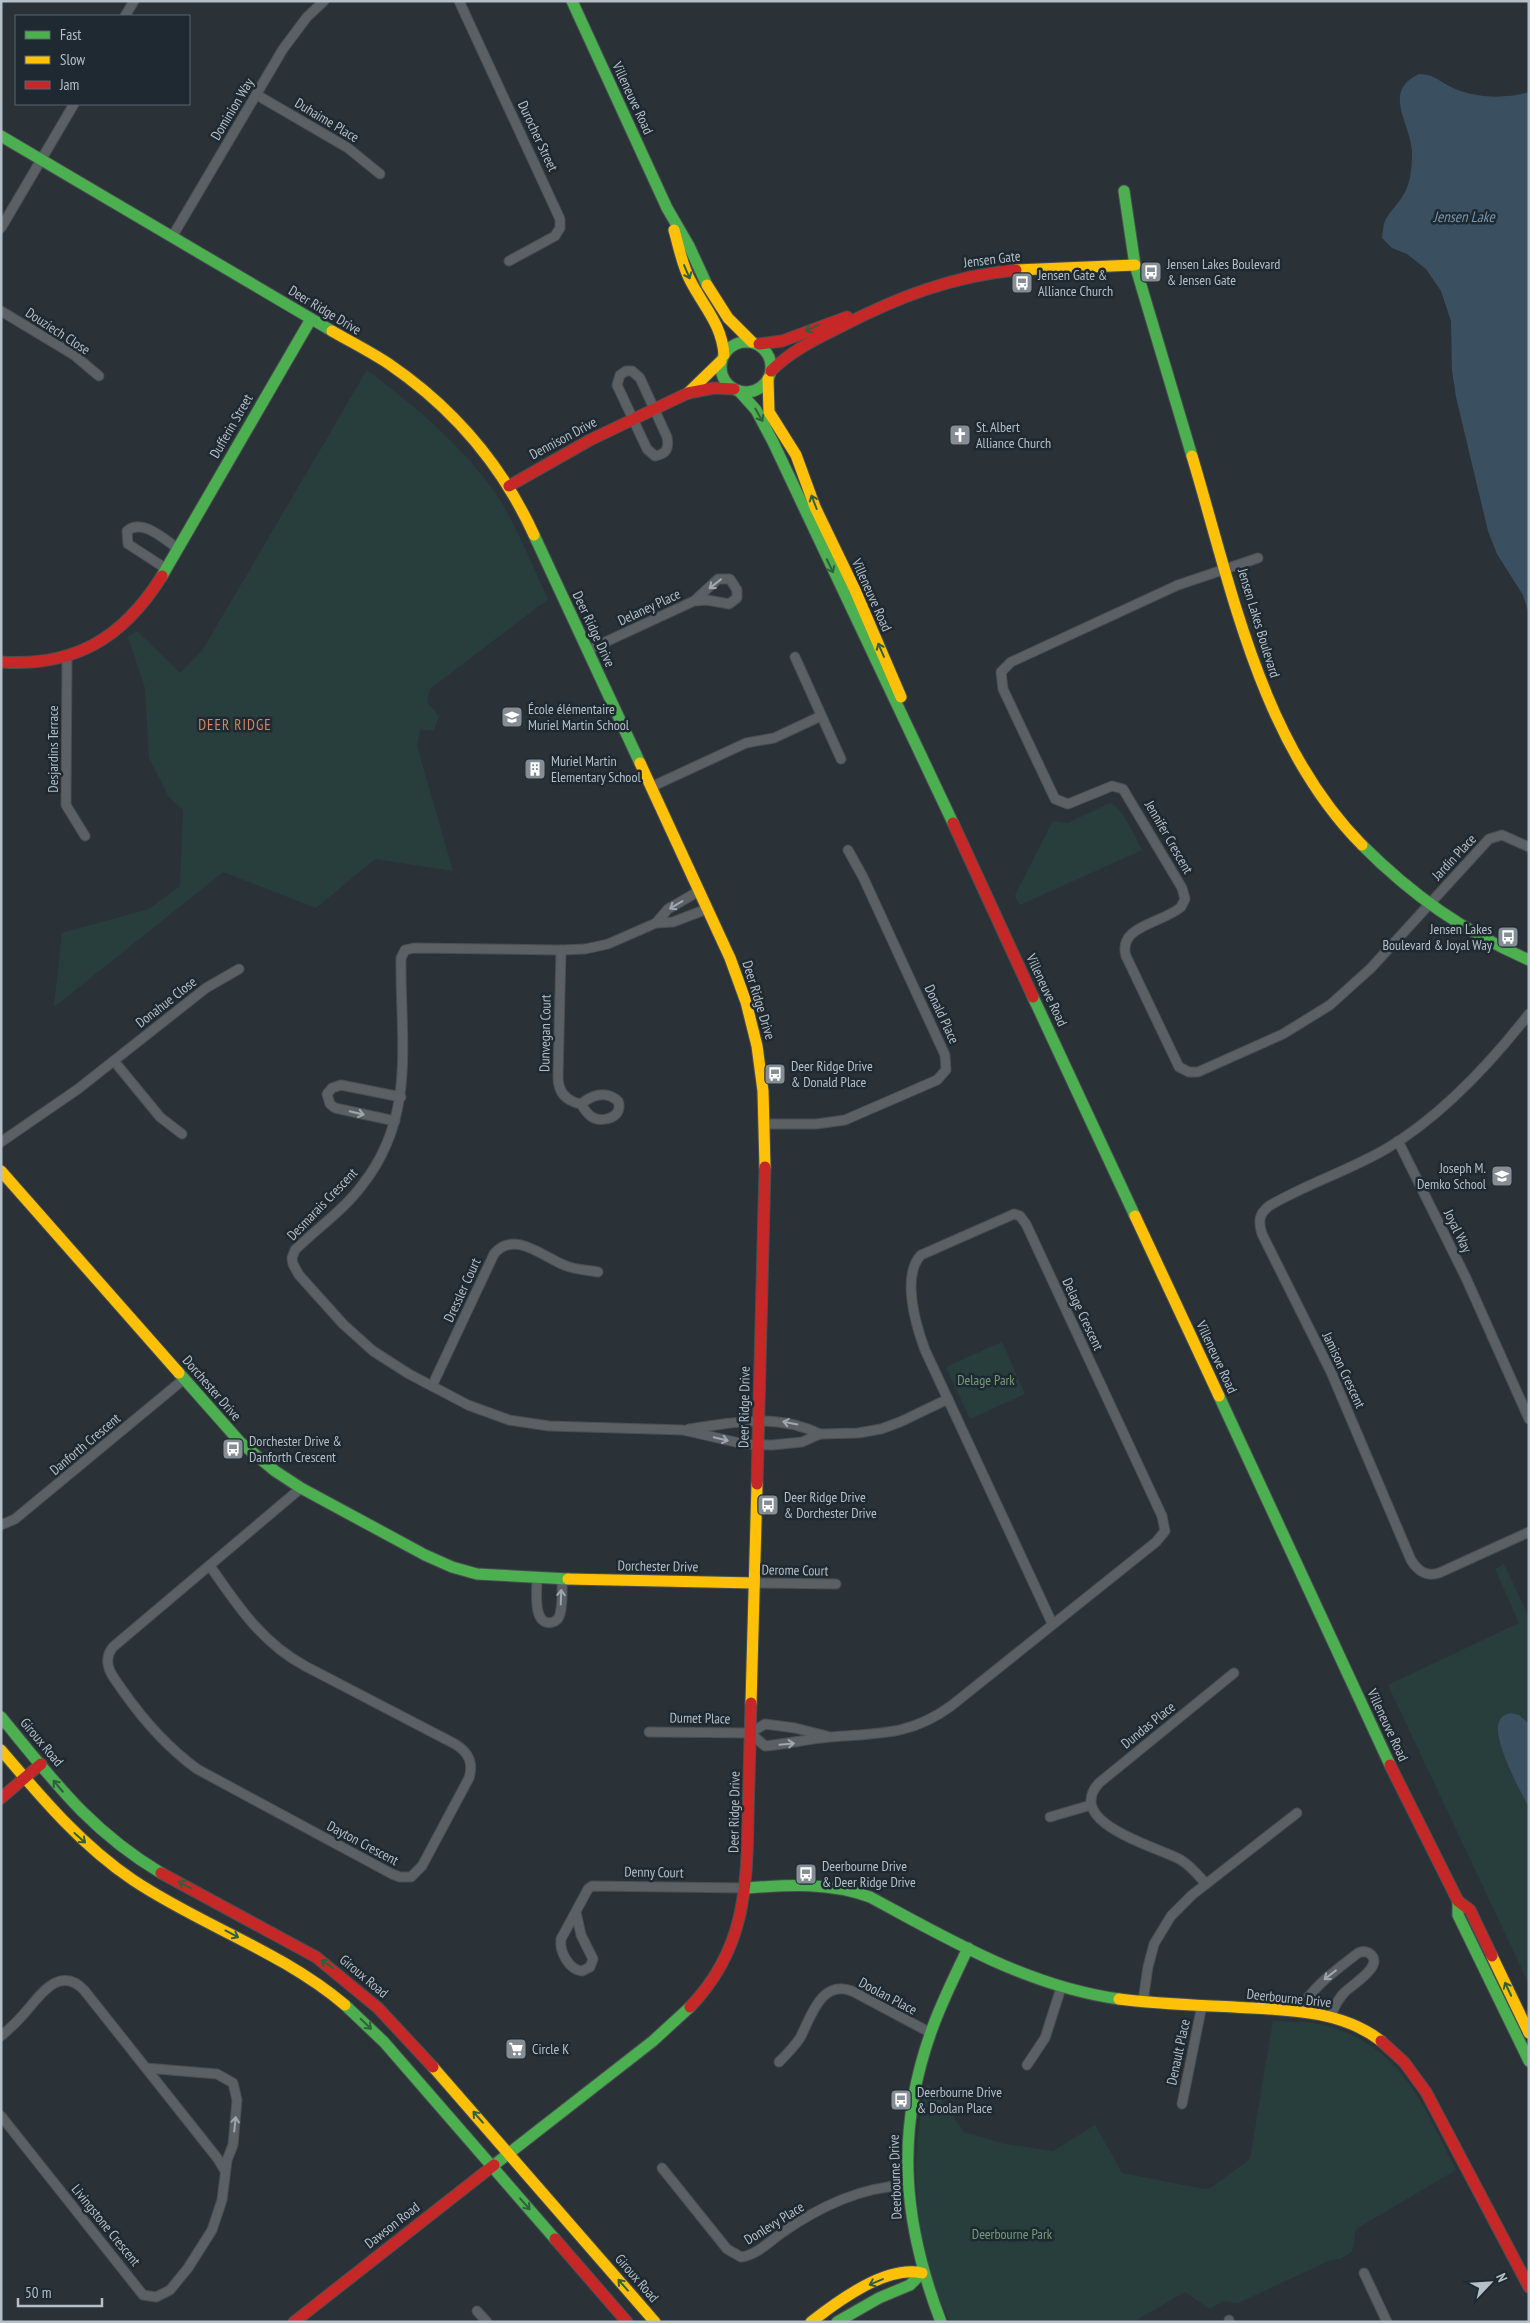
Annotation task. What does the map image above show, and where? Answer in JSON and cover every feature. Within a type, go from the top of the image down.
[{"type":"street","points":[[127,15],[134,1]]},
{"type":"street","name":"Dominion Way","points":[[172,236],[295,32],[324,1]]},
{"type":"street","name":"Durocher Street","points":[[459,1],[560,219],[560,228],[555,236],[509,261]]},
{"type":"street","name":"Villeneuve Road","points":[[572,1],[668,208],[689,246],[711,293],[728,318],[755,343]]},
{"type":"street","name":"Duhaime Place","points":[[257,94],[348,148],[380,174]]},
{"type":"street","points":[[1,228],[73,105]]},
{"type":"street","name":"Deer Ridge Drive","points":[[1,136],[388,364],[434,399],[482,448],[509,486],[526,517],[730,958],[752,1017],[763,1075],[766,1124],[746,1888],[739,1922],[731,1947],[718,1973],[703,1994],[668,2027],[510,2154]]},
{"type":"street","name":"Jensen Lakes Boulevard","points":[[1124,191],[1136,265],[1266,696],[1284,736],[1304,769],[1339,819],[1393,874],[1429,903],[1472,933],[1529,960]]},
{"type":"street","name":"Villeneuve Road","points":[[668,208],[682,261],[690,280],[721,330],[724,344],[722,358]]},
{"type":"street","name":"Jensen Gate","points":[[770,375],[783,358],[795,349],[859,315],[908,293],[959,278],[1006,272],[1136,265]]},
{"type":"street","name":"Douziech Close","points":[[1,311],[74,355],[99,376]]},
{"type":"street","name":"Jensen Gate","points":[[755,343],[784,342],[821,324],[859,315]]},
{"type":"street","name":"Dufferin Street","points":[[1,662],[30,663],[66,657],[95,644],[124,624],[144,601],[178,548],[311,319]]},
{"type":"street","points":[[735,343],[755,343],[769,356],[770,375],[764,384],[753,391],[737,390],[729,385],[722,374],[722,358],[735,343]]},
{"type":"street","name":"Dennison Drive","points":[[688,393],[722,358]]},
{"type":"street","points":[[626,371],[632,371],[640,378],[667,437],[669,446],[666,451],[661,455],[655,456],[647,449],[633,419],[617,385],[620,375],[626,371]]},
{"type":"street","name":"Villeneuve Road","points":[[770,375],[766,391],[769,412],[800,466],[815,507],[891,674],[953,824]]},
{"type":"street","name":"Dennison Drive","points":[[509,486],[571,450],[688,393],[714,388],[737,390]]},
{"type":"street","name":"Villeneuve Road","points":[[737,390],[752,404],[764,424],[953,824],[1404,1794],[1458,1901],[1470,1910],[1529,2033]]},
{"type":"street","points":[[165,568],[131,547],[126,540],[127,531],[135,526],[144,526],[178,548]]},
{"type":"street","points":[[1226,567],[1258,558]]},
{"type":"street","name":"Jennifer Crescent","points":[[1226,567],[1178,585],[1011,662],[1003,668],[1000,678],[1003,689],[1055,799],[1068,804],[1112,786],[1123,788],[1182,888],[1185,899],[1181,907],[1133,932],[1126,939],[1124,946],[1126,956],[1176,1062],[1184,1070],[1198,1072],[1283,1034],[1310,1019],[1330,1005],[1364,976],[1429,903]]},
{"type":"street","name":"Delaney Place","points":[[588,650],[694,601],[722,578],[730,579],[737,590],[737,598],[729,604],[707,600],[694,601]]},
{"type":"street","name":"Desjardins Terrace","points":[[66,657],[66,806],[85,836]]},
{"type":"street","points":[[795,658],[841,759]]},
{"type":"street","points":[[651,786],[750,742],[774,738],[821,716]]},
{"type":"street","name":"Jardin Place","points":[[1429,903],[1489,839],[1502,834],[1529,847]]},
{"type":"street","name":"Donald Place","points":[[766,1124],[816,1124],[845,1120],[937,1080],[946,1070],[946,1054],[863,876],[848,850]]},
{"type":"street","name":"Desmarais Crescent","points":[[656,923],[668,909],[699,891]]},
{"type":"street","name":"Desmarais Crescent","points":[[707,909],[673,922],[656,923],[608,944],[585,949],[414,948],[405,950],[401,958],[403,1068],[401,1097],[395,1121],[380,1159],[363,1185],[335,1214],[295,1250],[292,1258],[299,1275],[357,1338],[394,1365],[432,1386],[476,1408],[509,1420],[549,1426],[683,1430],[744,1420],[758,1420]]},
{"type":"street","name":"Dunvegan Court","points":[[562,950],[558,1083],[560,1091],[567,1099],[581,1104]]},
{"type":"street","name":"Donahue Close","points":[[1,1142],[78,1089],[206,988],[239,969]]},
{"type":"street","points":[[1398,1141],[1435,1113],[1464,1087],[1529,1014]]},
{"type":"street","points":[[114,1061],[160,1117],[182,1134]]},
{"type":"street","points":[[395,1121],[335,1108],[330,1104],[327,1094],[336,1086],[341,1085],[401,1097]]},
{"type":"street","name":"Joyal Way","points":[[1398,1141],[1466,1278],[1529,1419]]},
{"type":"street","name":"Jamison Crescent","points":[[1398,1141],[1357,1164],[1269,1206],[1261,1213],[1260,1227],[1330,1372],[1411,1560],[1418,1570],[1429,1574],[1439,1573],[1529,1532]]},
{"type":"street","name":"Dorchester Drive","points":[[1,1171],[227,1429],[250,1452],[301,1488],[446,1565],[488,1575],[562,1579],[754,1583]]},
{"type":"street","name":"Delage Crescent","points":[[829,1737],[796,1728],[765,1724],[750,1733],[765,1746],[792,1744],[829,1737],[894,1732],[913,1727],[934,1717],[1160,1538],[1165,1531],[1162,1516],[1026,1224],[1018,1214],[1005,1216],[926,1252],[916,1260],[914,1265],[912,1290],[916,1323],[925,1350],[1052,1623]]},
{"type":"street","name":"Dressler Court","points":[[432,1386],[494,1254],[500,1248],[511,1243],[520,1244],[563,1265],[598,1272]]},
{"type":"street","name":"Danforth Crescent","points":[[1,1525],[16,1519],[184,1379]]},
{"type":"street","points":[[758,1444],[802,1442],[820,1434],[858,1433],[886,1427],[948,1399]]},
{"type":"street","points":[[758,1420],[773,1420],[804,1426],[820,1434]]},
{"type":"street","name":"Desmarais Crescent","points":[[683,1430],[744,1444],[758,1444]]},
{"type":"street","name":"Dayton Crescent","points":[[210,1566],[250,1622],[283,1653],[455,1744],[468,1755],[471,1763],[469,1778],[422,1866],[411,1877],[400,1877],[392,1874],[197,1768],[174,1750],[151,1728],[112,1675],[108,1665],[108,1658],[113,1646],[301,1488]]},
{"type":"street","points":[[537,1578],[538,1614],[542,1620],[549,1623],[555,1621],[560,1616],[562,1579]]},
{"type":"street","name":"Derome Court","points":[[754,1583],[836,1584]]},
{"type":"street","name":"Dundas Place","points":[[1091,1805],[1091,1795],[1099,1783],[1234,1673]]},
{"type":"street","name":"Giroux Road","points":[[1,1717],[87,1818],[124,1850],[295,1944],[355,1985],[399,2027],[655,2322]]},
{"type":"street","name":"Dumet Place","points":[[649,1732],[750,1733]]},
{"type":"street","points":[[1,1750],[71,1830],[133,1880],[278,1958],[339,1999],[384,2042],[626,2322]]},
{"type":"street","points":[[1,1798],[41,1764]]},
{"type":"street","points":[[1050,1818],[1091,1805],[1096,1814],[1109,1826],[1133,1840],[1180,1859],[1190,1866],[1206,1884]]},
{"type":"street","points":[[1143,2001],[1148,1967],[1159,1934],[1176,1910],[1298,1812]]},
{"type":"street","name":"Deerbourne Drive","points":[[746,1888],[818,1884],[843,1887],[870,1897],[1010,1969],[1061,1988],[1103,1997],[1330,2016],[1376,2036],[1415,2073],[1507,2241],[1529,2287]]},
{"type":"street","name":"Denny Court","points":[[576,1912],[581,1935],[593,1959],[590,1967],[582,1971],[576,1970],[560,1949],[561,1939],[588,1889],[597,1885],[746,1888]]},
{"type":"street","name":"Villeneuve Road","points":[[1458,1901],[1458,1915],[1529,2061]]},
{"type":"street","name":"Deerbourne Drive","points":[[942,2322],[922,2273],[911,2226],[906,2148],[911,2109],[931,2033],[968,1948]]},
{"type":"street","points":[[1298,2012],[1319,1983],[1358,1953],[1365,1951],[1374,1960],[1372,1967],[1343,1994],[1330,2016]]},
{"type":"street","points":[[1,2036],[50,1985],[70,1980],[84,1990],[226,2172]]},
{"type":"street","points":[[1027,2065],[1045,2038],[1061,1988]]},
{"type":"street","name":"Doolan Place","points":[[779,2062],[799,2039],[819,2000],[832,1990],[843,1989],[852,1991],[931,2033]]},
{"type":"street","name":"Denault Place","points":[[1182,2104],[1202,2006]]},
{"type":"street","name":"Livingstone Crescent","points":[[1,2116],[144,2295],[149,2297],[161,2296],[170,2290],[188,2268],[206,2241],[222,2200],[226,2172],[233,2145],[237,2100],[233,2083],[217,2074],[146,2068]]},
{"type":"street","name":"Dawson Road","points":[[294,2322],[510,2154]]},
{"type":"street","name":"Donlevy Place","points":[[662,2168],[727,2249],[740,2257],[753,2254],[797,2223],[845,2198],[879,2187],[907,2185]]},
{"type":"street","points":[[811,2322],[838,2302],[866,2287],[906,2271],[922,2273]]},
{"type":"street","points":[[837,2322],[879,2298],[910,2285],[922,2273]]},
{"type":"street","points":[[1364,2274],[1387,2322]]},
{"type":"street","points":[[477,2311],[487,2322]]},
{"type":"green space","points":[[367,370],[433,424],[477,469],[500,500],[515,527],[548,599],[430,689],[427,702],[439,716],[434,730],[422,730],[421,726],[417,746],[453,871],[375,859],[316,908],[223,872],[54,1007],[62,933],[149,909],[180,886],[183,810],[169,797],[149,758],[145,688],[128,637],[137,631],[180,673],[202,651]]},
{"type":"green space","points":[[1110,803],[1119,810],[1142,850],[1020,905],[1015,895],[1053,821],[1068,823]]},
{"type":"green space","name":"Delage Park","points":[[1002,1342],[1025,1394],[970,1419],[946,1367]]},
{"type":"green space","points":[[1504,1564],[1529,1617],[1529,1984],[1388,1685],[1519,1623],[1495,1569]]},
{"type":"green space","name":"Deerbourne Park","points":[[1273,2021],[1305,2022],[1323,2025],[1350,2034],[1372,2047],[1391,2063],[1407,2081],[1420,2101],[1456,2170],[1356,2229],[1352,2252],[1238,2303],[1223,2301],[1210,2309],[1185,2292],[1133,2322],[950,2322],[928,2265],[918,2205],[917,2145],[927,2084],[936,2092],[964,2132],[1004,2144],[1053,2151],[1095,2125],[1122,2173],[1209,2189],[1250,2159]]},
{"type":"water","name":"Jensen Lake","points":[[1419,74],[1431,76],[1456,89],[1477,95],[1498,97],[1529,92],[1529,614],[1523,595],[1497,554],[1488,531],[1456,397],[1452,370],[1451,321],[1441,291],[1426,269],[1407,254],[1392,248],[1382,238],[1385,221],[1404,194],[1410,179],[1412,152],[1400,99],[1402,90],[1408,81]]},
{"type":"water","points":[[1511,1713],[1519,1715],[1529,1724],[1529,1807],[1508,1765],[1499,1740],[1499,1722],[1501,1718]]},
{"type":"traffic: fast","points":[[572,1],[667,208],[689,246],[707,285]]},
{"type":"traffic: fast","points":[[1,136],[332,331]]},
{"type":"traffic: fast","points":[[1124,191],[1135,265],[1192,456]]},
{"type":"traffic: fast","points":[[162,576],[311,319]]},
{"type":"traffic: fast","points":[[741,342],[751,342],[764,349],[771,362],[771,367],[771,372],[764,385],[751,392],[741,392],[732,388],[725,381],[721,372],[721,362],[725,353],[732,346],[741,342]]},
{"type":"traffic: fast","points":[[739,391],[756,410],[773,442],[953,823]]},
{"type":"traffic: fast","points":[[534,535],[640,763]]},
{"type":"traffic: fast","points":[[1362,845],[1400,880],[1440,911],[1482,937],[1529,960]]},
{"type":"traffic: fast","points":[[1033,997],[1135,1216]]},
{"type":"traffic: fast","points":[[179,1373],[240,1442],[275,1471],[301,1488],[425,1555],[452,1567],[477,1574],[568,1579]]},
{"type":"traffic: fast","points":[[1219,1396],[1390,1765]]},
{"type":"traffic: fast","points":[[1,1717],[55,1783],[92,1821],[136,1857],[161,1873]]},
{"type":"traffic: fast","points":[[746,1888],[809,1886],[855,1892],[870,1897],[960,1945],[1021,1972],[1085,1993],[1119,1999]]},
{"type":"traffic: fast","points":[[1458,1901],[1458,1915],[1529,2061]]},
{"type":"traffic: fast","points":[[941,2322],[918,2249],[908,2178],[908,2142],[912,2106],[931,2032],[968,1948]]},
{"type":"traffic: fast","points":[[345,2005],[384,2042],[555,2239]]},
{"type":"traffic: fast","points":[[494,2165],[653,2041],[690,2007]]},
{"type":"traffic: fast","points":[[837,2322],[879,2298],[910,2285],[922,2273]]},
{"type":"traffic: slow","points":[[674,230],[685,270],[716,325],[723,344],[724,355]]},
{"type":"traffic: slow","points":[[1016,270],[1135,265]]},
{"type":"traffic: slow","points":[[707,285],[728,318],[752,342]]},
{"type":"traffic: slow","points":[[332,331],[389,364],[434,399],[454,419],[491,461],[521,509],[534,535]]},
{"type":"traffic: slow","points":[[688,393],[721,361]]},
{"type":"traffic: slow","points":[[768,379],[769,412],[796,455],[815,507],[855,590],[901,697]]},
{"type":"traffic: slow","points":[[1192,456],[1237,611],[1254,662],[1274,712],[1298,760],[1327,804],[1362,845]]},
{"type":"traffic: slow","points":[[640,763],[730,958],[746,1002],[757,1046],[763,1091],[765,1167]]},
{"type":"traffic: slow","points":[[1,1171],[179,1373]]},
{"type":"traffic: slow","points":[[1135,1216],[1219,1396]]},
{"type":"traffic: slow","points":[[751,1703],[757,1484]]},
{"type":"traffic: slow","points":[[568,1579],[754,1583]]},
{"type":"traffic: slow","points":[[1,1750],[62,1820],[114,1866],[159,1896],[295,1969],[345,2005]]},
{"type":"traffic: slow","points":[[1492,1956],[1529,2033]]},
{"type":"traffic: slow","points":[[1119,1999],[1310,2013],[1348,2023],[1365,2030],[1381,2041]]},
{"type":"traffic: slow","points":[[433,2067],[655,2322]]},
{"type":"traffic: slow","points":[[811,2322],[848,2295],[878,2279],[893,2274],[922,2273]]},
{"type":"traffic: jam","points":[[771,371],[787,357],[814,340],[905,297],[970,277],[1016,270]]},
{"type":"traffic: jam","points":[[759,344],[782,341],[847,317]]},
{"type":"traffic: jam","points":[[509,486],[590,440],[688,393],[714,388],[734,389]]},
{"type":"traffic: jam","points":[[1,662],[28,662],[52,659],[74,653],[95,644],[113,632],[131,616],[147,598],[162,576]]},
{"type":"traffic: jam","points":[[953,823],[1033,997]]},
{"type":"traffic: jam","points":[[757,1484],[765,1167]]},
{"type":"traffic: jam","points":[[690,2007],[708,1986],[722,1964],[732,1942],[739,1919],[746,1870],[751,1703]]},
{"type":"traffic: jam","points":[[1,1798],[41,1764]]},
{"type":"traffic: jam","points":[[1390,1765],[1458,1901],[1470,1910],[1492,1956]]},
{"type":"traffic: jam","points":[[161,1873],[316,1957],[378,2008],[433,2067]]},
{"type":"traffic: jam","points":[[1381,2041],[1404,2062],[1426,2092],[1529,2287]]},
{"type":"traffic: jam","points":[[294,2322],[494,2165]]},
{"type":"traffic: jam","points":[[555,2239],[627,2322]]},
{"type":"place","name":"Jensen Lakes Boulevard & Jensen Gate","points":[[1151,272]]},
{"type":"place","name":"Jensen Gate & Alliance Church","points":[[1022,283]]},
{"type":"place","name":"St. Albert Alliance Church","points":[[960,435]]},
{"type":"place","name":"École élémentaire Muriel Martin School","points":[[512,717]]},
{"type":"place","name":"Muriel Martin Elementary School","points":[[535,769]]},
{"type":"place","name":"Jensen Lakes Boulevard & Joyal Way","points":[[1508,937]]},
{"type":"place","name":"Deer Ridge Drive & Donald Place","points":[[775,1074]]},
{"type":"place","name":"Joseph M. Demko School","points":[[1502,1176]]},
{"type":"place","name":"Dorchester Drive & Danforth Crescent","points":[[233,1449]]},
{"type":"place","name":"Deer Ridge Drive & Dorchester Drive","points":[[768,1505]]},
{"type":"place","name":"Deerbourne Drive & Deer Ridge Drive","points":[[806,1874]]},
{"type":"place","name":"Circle K","points":[[516,2049]]},
{"type":"place","name":"Deerbourne Drive & Doolan Place","points":[[901,2100]]},
{"type":"district","name":"DEER RIDGE","points":[[235,725]]}]
